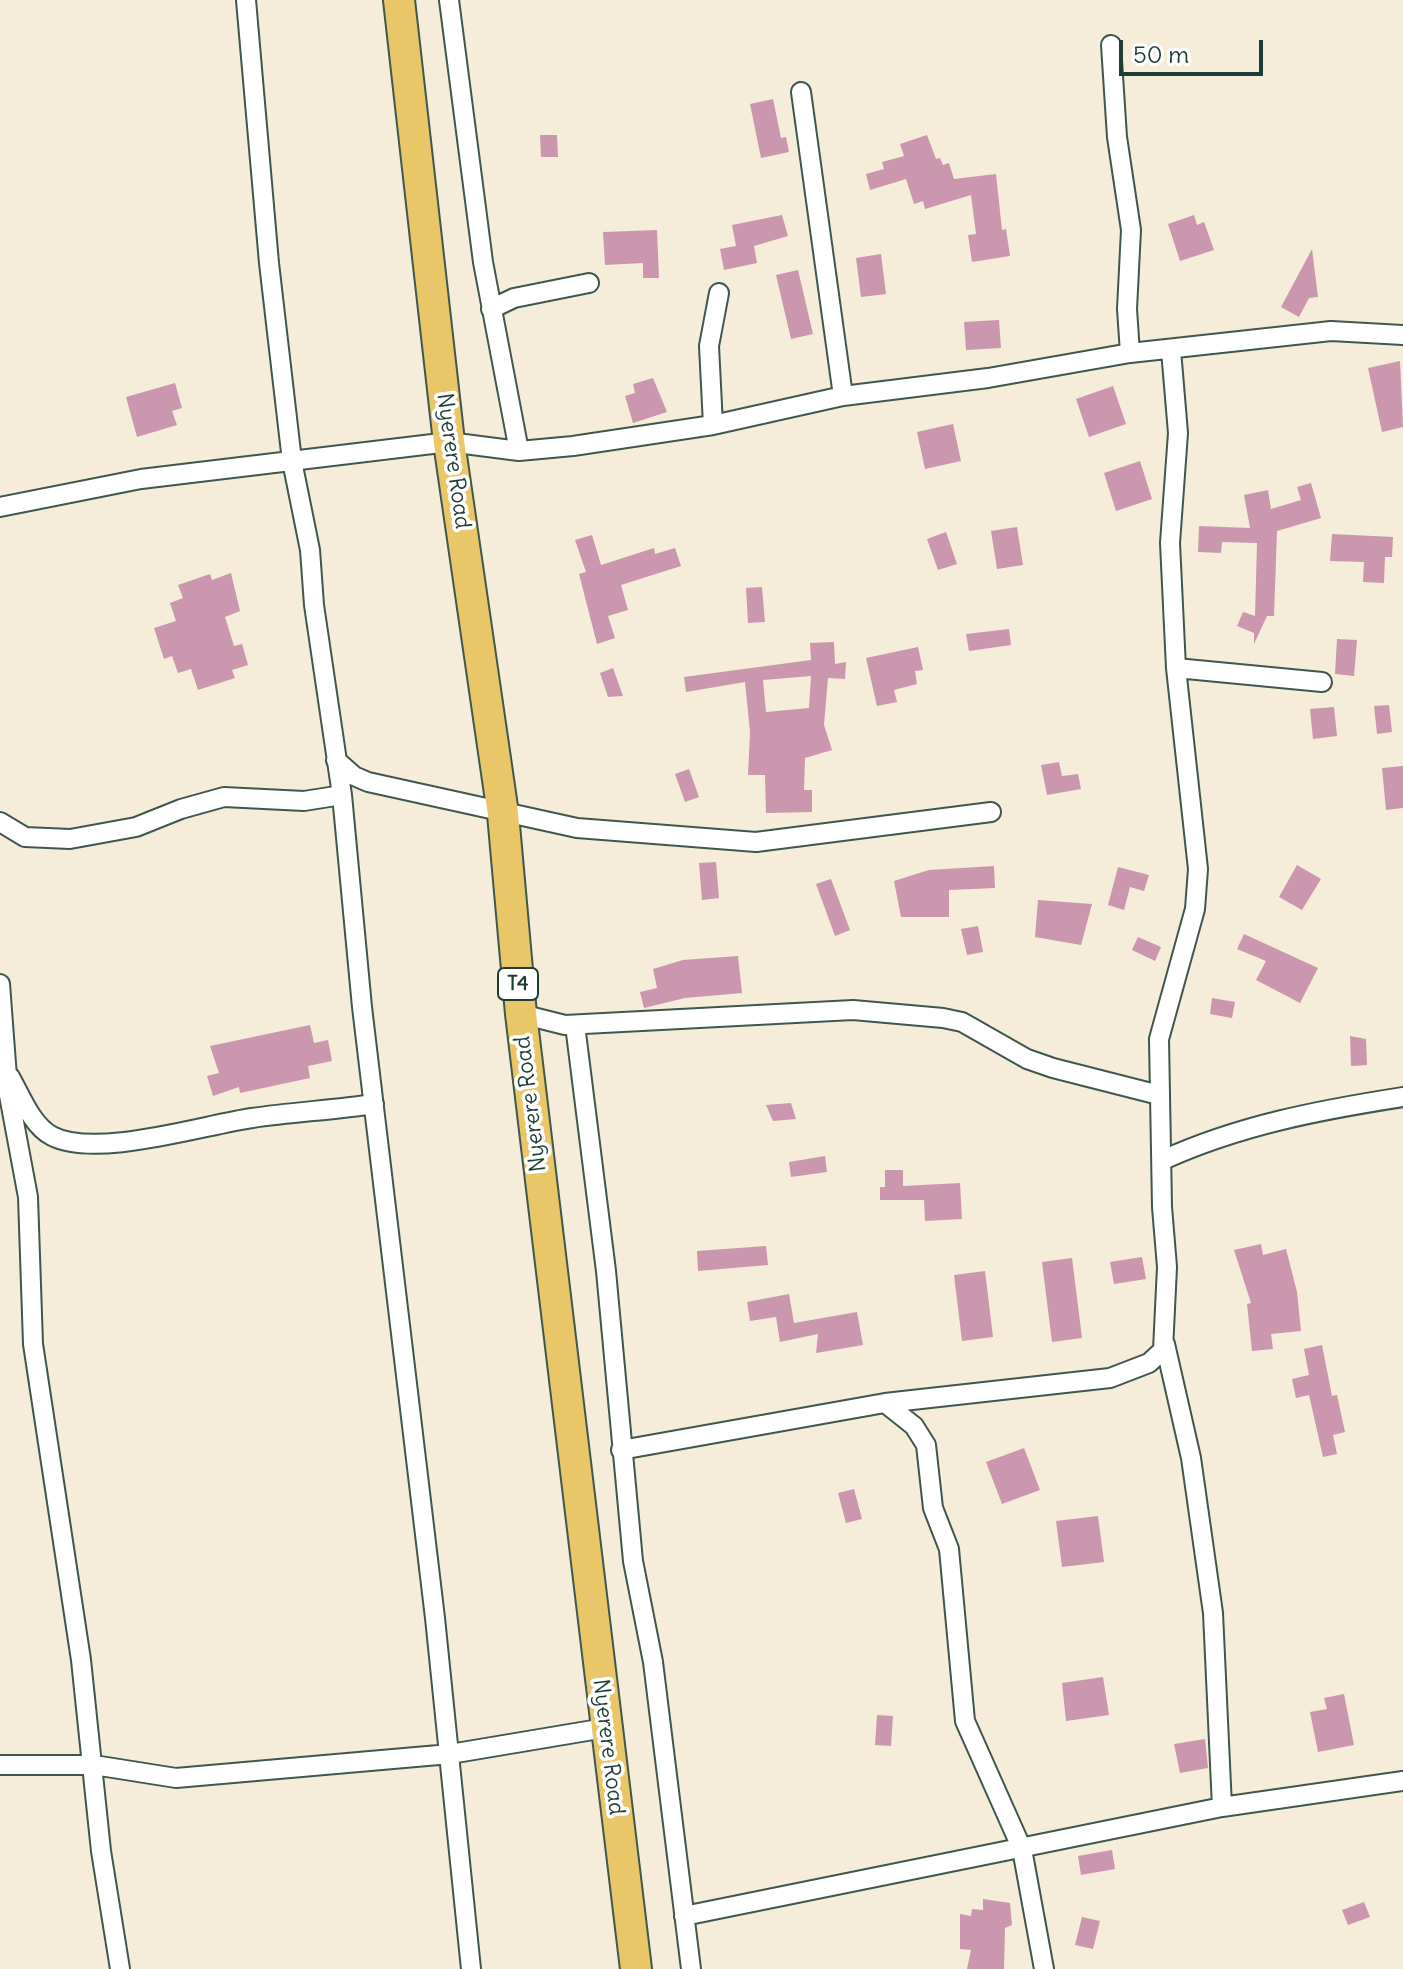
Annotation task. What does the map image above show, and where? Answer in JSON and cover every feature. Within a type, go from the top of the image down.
[{"type":"highway","name":"Nyerere Road","points":[[399,0],[449,442],[503,814],[521,1014],[636,1969]]},
{"type":"street","points":[[246,0],[269,263],[292,461],[310,550],[342,795],[374,1104],[450,1754],[471,1969]]},
{"type":"street","points":[[449,0],[491,309],[519,451]]},
{"type":"street","points":[[1111,45],[1117,137],[1131,230],[1127,309],[1130,353]]},
{"type":"street","points":[[801,92],[843,396]]},
{"type":"street","points":[[491,309],[514,298],[589,283]]},
{"type":"street","points":[[713,425],[709,346],[719,293]]},
{"type":"street","points":[[0,507],[141,479],[449,442],[519,451],[713,425],[843,396],[988,378],[1130,353],[1331,331],[1403,335]]},
{"type":"street","points":[[1171,350],[1178,433],[1170,543],[1176,668],[1197,885],[1195,909],[1161,1023],[1159,1095],[1163,1160],[1165,1344],[1197,1490],[1213,1613],[1222,1807]]},
{"type":"street","points":[[1176,668],[1322,682]]},
{"type":"street","points":[[336,760],[354,776],[368,782],[577,828],[756,842],[991,812]]},
{"type":"street","points":[[0,822],[25,837],[70,839],[136,827],[181,809],[224,797],[304,801],[342,795]]},
{"type":"street","points":[[0,984],[7,1071],[28,1197],[33,1344],[54,1464],[94,1765],[101,1851],[120,1969]]},
{"type":"street","points":[[521,1014],[575,1025],[853,1010],[943,1018],[962,1022],[1027,1059],[1159,1095]]},
{"type":"street","points":[[575,1025],[608,1285],[633,1561],[653,1662],[691,1969]]},
{"type":"street","points":[[7,1071],[41,1129],[64,1141],[86,1144],[204,1130],[250,1118],[374,1104]]},
{"type":"street","points":[[1163,1160],[1230,1132],[1403,1097]]},
{"type":"street","points":[[621,1450],[885,1403],[1110,1378],[1149,1363],[1165,1344]]},
{"type":"street","points":[[885,1403],[914,1426],[926,1445],[933,1508],[949,1549],[965,1721],[1022,1849],[1044,1969]]},
{"type":"street","points":[[0,1765],[94,1765],[176,1778],[450,1754],[605,1728]]},
{"type":"street","points":[[684,1916],[1222,1807],[1403,1781]]},
{"type":"building","points":[[773,99],[781,138],[786,137],[789,152],[761,158],[750,104]]},
{"type":"building","points":[[540,135],[557,135],[558,157],[541,157]]},
{"type":"building","points":[[927,135],[936,159],[940,158],[943,165],[949,163],[954,179],[996,174],[1002,230],[1006,229],[1010,256],[972,262],[968,235],[976,234],[971,195],[925,209],[923,201],[914,204],[906,179],[870,190],[866,174],[884,169],[882,162],[904,156],[900,144]]},
{"type":"building","points":[[782,215],[788,236],[754,246],[757,263],[724,270],[720,249],[736,246],[732,225]]},
{"type":"building","points":[[1194,215],[1197,225],[1204,222],[1214,250],[1180,261],[1168,224]]},
{"type":"building","points":[[657,230],[659,278],[643,278],[643,263],[605,265],[603,232]]},
{"type":"building","points":[[1312,249],[1318,297],[1309,298],[1299,317],[1281,307]]},
{"type":"building","points":[[881,254],[886,294],[861,297],[856,258]]},
{"type":"building","points":[[798,270],[813,334],[791,339],[776,275]]},
{"type":"building","points":[[999,320],[1001,348],[966,350],[964,322]]},
{"type":"building","points":[[1400,361],[1403,427],[1382,432],[1368,368]]},
{"type":"building","points":[[653,378],[667,412],[633,423],[625,396],[635,393],[633,384]]},
{"type":"building","points":[[175,383],[182,408],[172,411],[177,425],[137,437],[126,397]]},
{"type":"building","points":[[1113,386],[1126,424],[1089,437],[1076,399]]},
{"type":"building","points":[[953,424],[961,461],[925,469],[917,432]]},
{"type":"building","points":[[1140,461],[1152,499],[1116,511],[1104,473]]},
{"type":"building","points":[[1311,483],[1321,518],[1277,531],[1274,616],[1267,616],[1254,644],[1254,633],[1237,626],[1243,612],[1255,616],[1257,543],[1222,542],[1221,553],[1198,552],[1199,526],[1250,528],[1244,495],[1268,490],[1271,509],[1301,500],[1297,487]]},
{"type":"building","points":[[1017,527],[1023,565],[997,569],[991,531]]},
{"type":"building","points":[[946,532],[957,564],[938,570],[927,539]]},
{"type":"building","points":[[1332,534],[1393,537],[1392,557],[1385,557],[1384,583],[1363,582],[1364,562],[1330,561]]},
{"type":"building","points":[[592,535],[601,565],[654,548],[655,554],[675,548],[681,566],[621,585],[628,610],[608,616],[615,638],[597,644],[579,574],[586,572],[575,540]]},
{"type":"building","points":[[231,573],[240,611],[225,617],[234,646],[242,644],[248,665],[232,670],[235,678],[198,690],[191,669],[178,673],[172,656],[164,659],[154,628],[176,621],[170,603],[183,598],[178,585],[210,574],[212,580]]},
{"type":"building","points":[[762,587],[765,622],[748,623],[746,588]]},
{"type":"building","points":[[1009,629],[1011,645],[969,651],[966,634]]},
{"type":"building","points":[[1337,639],[1357,640],[1354,676],[1335,674]]},
{"type":"building","points":[[834,642],[835,664],[846,662],[845,679],[828,678],[824,725],[832,750],[805,758],[804,790],[812,790],[812,812],[766,813],[765,775],[748,775],[750,732],[745,682],[686,692],[684,677],[811,660],[810,643]],"holes":[[[811,676],[809,708],[766,712],[763,680]]]},
{"type":"building","points":[[918,647],[923,670],[915,671],[917,684],[894,690],[897,702],[877,706],[866,658]]},
{"type":"building","points":[[613,668],[623,696],[608,697],[600,673]]},
{"type":"building","points":[[1389,705],[1392,732],[1377,734],[1374,706]]},
{"type":"building","points":[[1334,707],[1337,736],[1313,739],[1310,709]]},
{"type":"building","points":[[1059,762],[1062,776],[1078,774],[1081,789],[1047,795],[1041,765]]},
{"type":"building","points":[[1403,766],[1403,808],[1386,810],[1382,768]]},
{"type":"building","points":[[689,769],[699,797],[685,802],[675,774]]},
{"type":"building","points":[[716,862],[719,898],[702,900],[699,863]]},
{"type":"building","points":[[1297,865],[1321,879],[1302,910],[1279,897]]},
{"type":"building","points":[[994,866],[995,888],[949,890],[949,917],[901,917],[894,881],[929,870]]},
{"type":"building","points":[[1118,867],[1149,875],[1144,891],[1130,887],[1124,910],[1108,905]]},
{"type":"building","points":[[831,879],[850,930],[835,936],[816,884]]},
{"type":"building","points":[[1038,900],[1092,904],[1081,945],[1035,937]]},
{"type":"building","points":[[978,926],[983,952],[967,955],[961,929]]},
{"type":"building","points":[[1244,934],[1318,968],[1300,1003],[1256,980],[1266,961],[1237,949]]},
{"type":"building","points":[[1138,937],[1161,947],[1155,961],[1132,950]]},
{"type":"building","points":[[738,956],[742,993],[685,998],[644,1008],[640,992],[657,988],[653,969],[683,960]]},
{"type":"building","points":[[1212,998],[1235,1002],[1232,1018],[1210,1014]]},
{"type":"building","points":[[310,1025],[314,1043],[328,1040],[332,1061],[308,1066],[310,1078],[240,1093],[239,1087],[213,1096],[207,1076],[219,1073],[210,1046]]},
{"type":"building","points":[[1350,1036],[1366,1039],[1367,1065],[1351,1066]]},
{"type":"building","points":[[791,1103],[796,1119],[773,1121],[766,1105]]},
{"type":"building","points":[[825,1156],[827,1172],[791,1177],[789,1162]]},
{"type":"building","points":[[885,1170],[903,1170],[903,1186],[960,1183],[962,1219],[925,1221],[924,1200],[880,1200],[880,1187],[885,1187]]},
{"type":"building","points":[[1261,1244],[1263,1255],[1286,1249],[1297,1292],[1301,1331],[1271,1334],[1273,1349],[1252,1351],[1247,1304],[1251,1303],[1234,1250]]},
{"type":"building","points":[[766,1246],[768,1265],[698,1271],[697,1251]]},
{"type":"building","points":[[1142,1257],[1146,1279],[1114,1284],[1110,1262]]},
{"type":"building","points":[[1072,1258],[1082,1338],[1052,1342],[1042,1262]]},
{"type":"building","points":[[985,1271],[993,1337],[962,1341],[954,1275]]},
{"type":"building","points":[[789,1294],[794,1323],[857,1312],[863,1345],[816,1353],[818,1334],[780,1342],[776,1317],[750,1321],[747,1302]]},
{"type":"building","points":[[1322,1345],[1332,1396],[1337,1395],[1345,1432],[1333,1435],[1337,1454],[1323,1457],[1309,1395],[1296,1398],[1292,1379],[1309,1375],[1304,1349]]},
{"type":"building","points":[[1024,1448],[1040,1490],[1002,1504],[986,1462]]},
{"type":"building","points":[[854,1489],[862,1519],[846,1523],[838,1493]]},
{"type":"building","points":[[1098,1516],[1104,1562],[1062,1567],[1056,1521]]},
{"type":"building","points":[[1103,1677],[1109,1715],[1066,1721],[1062,1683]]},
{"type":"building","points":[[1344,1694],[1354,1745],[1318,1752],[1310,1712],[1327,1709],[1324,1698]]},
{"type":"building","points":[[877,1715],[893,1716],[891,1746],[875,1745]]},
{"type":"building","points":[[1205,1739],[1208,1768],[1180,1773],[1174,1744]]},
{"type":"building","points":[[1112,1850],[1115,1869],[1081,1875],[1078,1856]]},
{"type":"building","points":[[983,1899],[1010,1903],[1012,1925],[1005,1928],[1004,1969],[967,1969],[971,1950],[960,1949],[960,1914],[971,1916],[972,1909],[983,1910]]},
{"type":"building","points":[[1364,1902],[1370,1917],[1348,1925],[1342,1910]]},
{"type":"building","points":[[1082,1917],[1100,1921],[1093,1949],[1075,1945]]}]
